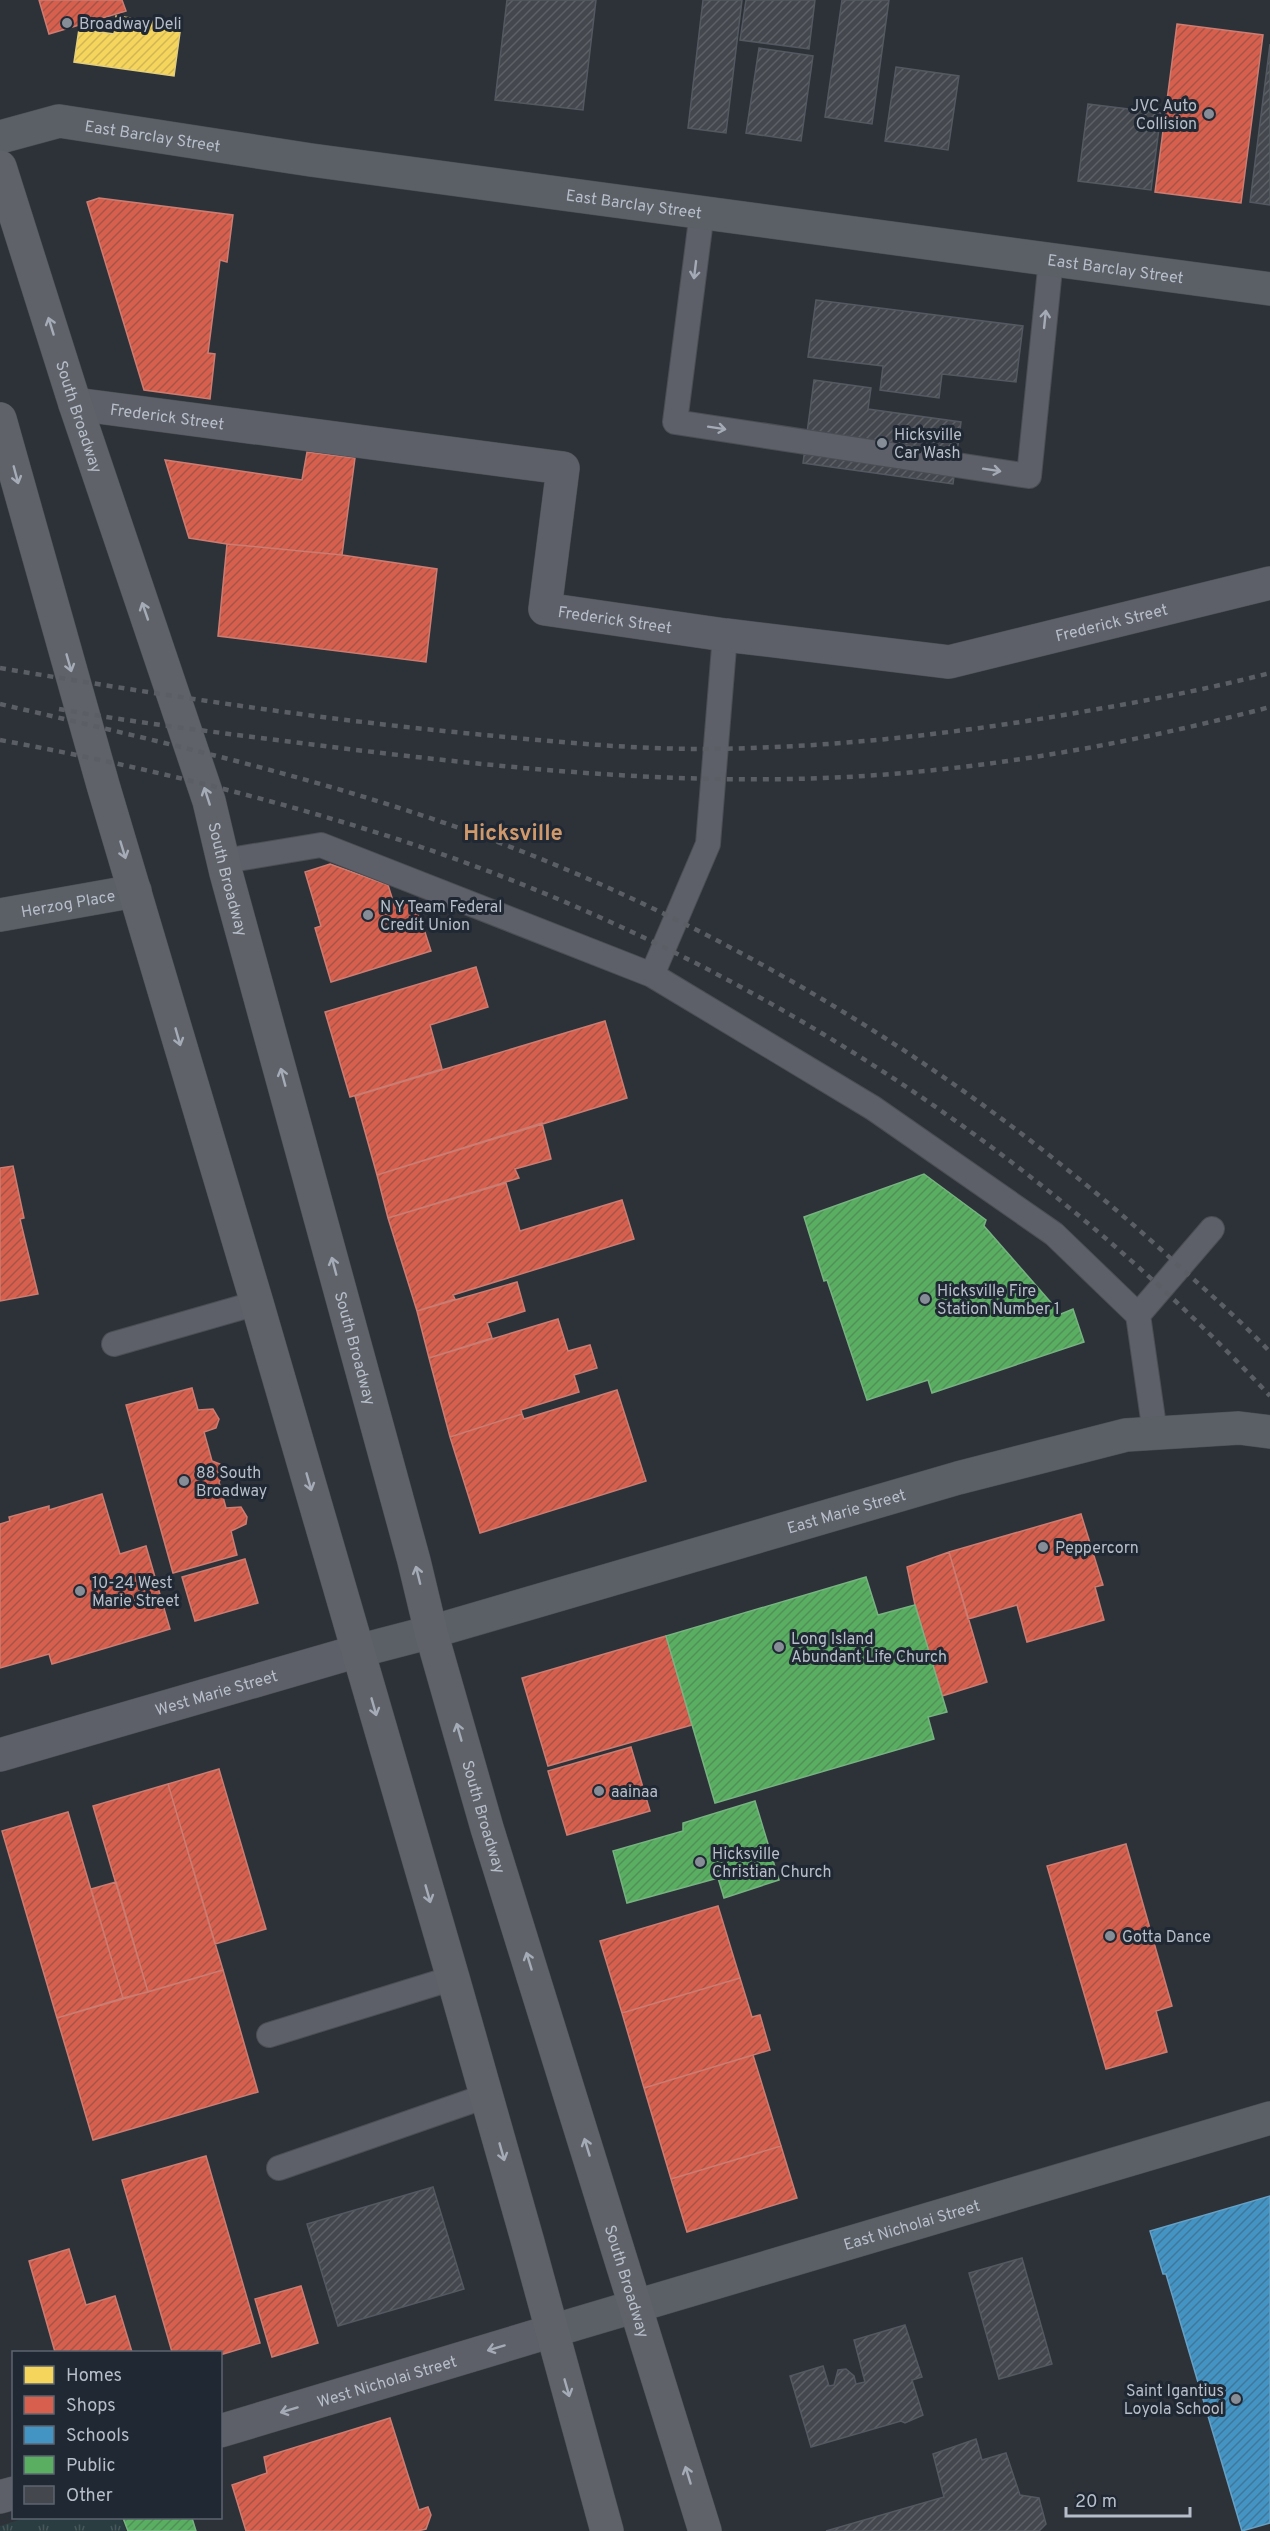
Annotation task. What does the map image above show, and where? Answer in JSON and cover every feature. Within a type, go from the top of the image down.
[{"type":"main road","name":"East Barclay Street","points":[[0,137],[59,121],[311,160],[1270,289]]},
{"type":"main road","name":"South Broadway","points":[[0,167],[75,404],[209,801],[414,1561],[431,1632],[487,1828],[705,2531]]},
{"type":"main road","points":[[0,418],[135,891],[453,1978],[607,2531]]},
{"type":"main road","name":"Herzog Place","points":[[0,915],[135,891]]},
{"type":"main road","name":"East Marie Street","points":[[431,1632],[958,1479],[1126,1435],[1239,1428],[1270,1432]]},
{"type":"main road","name":"West Marie Street","points":[[358,1651],[431,1632]]},
{"type":"main road","name":"East Nicholai Street","points":[[552,2331],[1270,2118]]},
{"type":"street","name":"Frederick Street","points":[[75,404],[563,468],[545,609],[725,635],[949,662],[1270,583]]},
{"type":"street","name":"West Marie Street","points":[[0,1755],[358,1651]]},
{"type":"street","name":"West Nicholai Street","points":[[222,2430],[552,2331]]},
{"type":"lane","points":[[702,212],[675,422],[1029,476],[1051,259]]},
{"type":"lane","points":[[652,975],[708,844],[725,635]]},
{"type":"lane","points":[[224,861],[321,845],[652,975],[873,1108],[1054,1234],[1138,1315],[1155,1433]]},
{"type":"lane","points":[[1138,1315],[1212,1229]]},
{"type":"lane","points":[[114,1344],[257,1303]]},
{"type":"lane","points":[[269,2035],[453,1978]]},
{"type":"lane","points":[[279,2168],[486,2096]]},
{"type":"green space","points":[[22,2519],[121,2519],[126,2531],[0,2531],[0,2526]]},
{"type":"building: Homes","points":[[116,16],[181,25],[174,76],[74,62],[79,29],[114,34]]},
{"type":"building: Shops","name":"Broadway Deli","points":[[39,0],[122,0],[126,11],[49,34]]},
{"type":"building: Shops","name":"JVC Auto Collision","points":[[1177,24],[1263,35],[1241,203],[1155,192]]},
{"type":"building: Shops","points":[[99,198],[233,215],[227,262],[220,260],[208,353],[215,354],[210,399],[144,390],[87,202]]},
{"type":"building: Shops","points":[[307,452],[355,458],[342,555],[189,538],[165,460],[302,480]]},
{"type":"building: Shops","points":[[227,544],[342,555],[437,569],[426,662],[218,636]]},
{"type":"building: Shops","name":"N Y Team Federal Credit Union","points":[[330,864],[388,885],[394,904],[414,898],[431,951],[331,982],[315,928],[321,926],[305,872]]},
{"type":"building: Shops","points":[[476,967],[488,1007],[430,1025],[442,1069],[350,1097],[325,1012]]},
{"type":"building: Shops","points":[[605,1021],[627,1098],[377,1175],[355,1096]]},
{"type":"building: Shops","points":[[542,1123],[551,1159],[515,1169],[519,1178],[388,1218],[377,1175]]},
{"type":"building: Shops","points":[[13,1166],[24,1218],[20,1219],[38,1294],[0,1301],[0,1168]]},
{"type":"building: Shops","points":[[506,1183],[520,1231],[622,1200],[634,1239],[453,1295],[455,1299],[417,1311],[388,1218]]},
{"type":"building: Shops","points":[[517,1282],[525,1311],[487,1323],[492,1338],[429,1358],[417,1311]]},
{"type":"building: Shops","points":[[558,1319],[568,1351],[590,1345],[597,1368],[574,1375],[579,1392],[521,1410],[522,1414],[450,1437],[429,1358]]},
{"type":"building: Shops","name":"88 South Broadway","points":[[192,1388],[198,1410],[213,1409],[219,1419],[216,1428],[204,1432],[212,1461],[220,1464],[223,1475],[219,1482],[226,1508],[241,1507],[247,1517],[246,1524],[231,1531],[237,1555],[173,1573],[126,1405]]},
{"type":"building: Shops","points":[[617,1390],[646,1481],[480,1533],[450,1437],[522,1414],[524,1419]]},
{"type":"building: Shops","name":"10-24 West Marie Street","points":[[102,1494],[120,1554],[146,1546],[170,1629],[52,1664],[49,1654],[0,1668],[0,1524],[10,1521],[9,1517],[49,1506],[49,1510]]},
{"type":"building: Shops","points":[[1081,1514],[1103,1585],[1095,1587],[1104,1620],[1027,1642],[1017,1605],[968,1619],[949,1552]]},
{"type":"building: Shops","points":[[949,1552],[987,1682],[942,1696],[915,1605],[907,1567]]},
{"type":"building: Shops","points":[[245,1559],[258,1603],[195,1621],[182,1577]]},
{"type":"building: Shops","points":[[666,1636],[692,1725],[548,1766],[522,1678]]},
{"type":"building: Shops","name":"aainaa","points":[[631,1747],[650,1811],[567,1835],[548,1771]]},
{"type":"building: Shops","points":[[219,1769],[266,1929],[215,1944],[168,1784]]},
{"type":"building: Shops","points":[[168,1784],[223,1970],[148,1992],[93,1806]]},
{"type":"building: Shops","points":[[68,1812],[123,1998],[57,2018],[2,1831]]},
{"type":"building: Shops","name":"Gotta Dance","points":[[1126,1844],[1172,2006],[1156,2011],[1167,2052],[1106,2069],[1047,1866]]},
{"type":"building: Shops","points":[[116,1882],[148,1992],[123,1998],[91,1889]]},
{"type":"building: Shops","points":[[718,1906],[740,1978],[622,2013],[600,1941]]},
{"type":"building: Shops","points":[[223,1970],[258,2092],[93,2140],[57,2018]]},
{"type":"building: Shops","points":[[740,1978],[752,2017],[760,2015],[770,2050],[644,2088],[622,2013]]},
{"type":"building: Shops","points":[[753,2055],[781,2146],[671,2179],[644,2088]]},
{"type":"building: Shops","points":[[781,2146],[797,2198],[687,2232],[671,2179]]},
{"type":"building: Shops","points":[[206,2156],[260,2343],[222,2354],[222,2351],[172,2351],[122,2180]]},
{"type":"building: Shops","points":[[69,2249],[86,2305],[115,2296],[132,2351],[55,2351],[29,2261]]},
{"type":"building: Shops","points":[[301,2286],[318,2343],[272,2357],[255,2299]]},
{"type":"building: Shops","points":[[390,2418],[419,2510],[428,2507],[431,2515],[426,2529],[418,2531],[246,2531],[232,2485],[267,2473],[264,2457]]},
{"type":"building: Schools","name":"Saint Igantius Loyola School","points":[[1270,2196],[1270,2523],[1242,2531],[1166,2274],[1163,2274],[1150,2231]]},
{"type":"building: Public","points":[[924,1174],[986,1220],[984,1226],[1061,1314],[1073,1309],[1084,1342],[932,1393],[928,1380],[867,1400],[827,1280],[824,1281],[804,1217]]},
{"type":"building: Public","points":[[866,1577],[878,1615],[915,1605],[947,1712],[928,1717],[934,1739],[715,1803],[666,1636]]},
{"type":"building: Public","points":[[755,1801],[779,1880],[724,1898],[718,1878],[627,1903],[613,1851],[683,1831],[683,1823]]},
{"type":"building: Public","points":[[123,2519],[192,2519],[196,2531],[128,2531]]},
{"type":"building: Other","points":[[507,0],[596,0],[583,110],[495,100]]},
{"type":"building: Other","points":[[703,0],[742,0],[726,133],[688,128]]},
{"type":"building: Other","points":[[746,0],[815,0],[809,49],[740,40]]},
{"type":"building: Other","points":[[842,0],[889,0],[872,124],[825,117]]},
{"type":"building: Other","points":[[1270,44],[1270,205],[1250,202]]},
{"type":"building: Other","points":[[759,48],[813,56],[801,141],[746,133]]},
{"type":"building: Other","points":[[896,67],[959,76],[948,150],[885,141]]},
{"type":"building: Other","points":[[1088,104],[1161,113],[1151,190],[1078,181]]},
{"type":"building: Other","points":[[816,300],[1023,326],[1016,382],[942,374],[939,398],[880,390],[883,366],[808,357]]},
{"type":"building: Other","name":"Hicksville Car Wash","points":[[814,380],[871,388],[868,409],[961,422],[953,484],[803,463]]},
{"type":"building: Other","points":[[433,2187],[464,2289],[338,2326],[307,2224]]},
{"type":"building: Other","points":[[1022,2258],[1052,2364],[999,2379],[969,2273]]},
{"type":"building: Other","points":[[905,2325],[922,2377],[912,2380],[923,2415],[905,2423],[901,2421],[811,2447],[790,2376],[823,2366],[829,2386],[834,2385],[838,2370],[846,2369],[854,2376],[856,2384],[865,2382],[854,2340]]},
{"type":"building: Other","points":[[976,2439],[982,2460],[1006,2453],[1020,2495],[1039,2498],[1046,2524],[1039,2531],[826,2531],[944,2497],[933,2454]]},
{"type":"railway","points":[[0,668],[181,697],[363,722],[567,743],[703,749],[845,743],[987,727],[1153,699],[1270,673]]},
{"type":"railway","points":[[0,704],[276,772],[412,812],[546,861],[717,940],[800,986],[960,1088],[1109,1204],[1226,1309],[1270,1352]]},
{"type":"railway","points":[[59,709],[215,732],[489,765],[670,778],[791,779],[912,772],[1033,757],[1152,735],[1270,707]]},
{"type":"railway","points":[[0,740],[200,783],[299,809],[397,839],[520,883],[640,936],[756,995],[869,1062],[977,1136],[1080,1217],[1178,1303],[1270,1396]]},
{"type":"place","name":"Broadway Deli","points":[[67,23]]},
{"type":"place","name":"JVC Auto Collision","points":[[1209,114]]},
{"type":"place","name":"Hicksville Car Wash","points":[[882,443]]},
{"type":"place","name":"N Y Team Federal Credit Union","points":[[368,915]]},
{"type":"place","name":"Hicksville Fire Station Number 1","points":[[925,1299]]},
{"type":"place","name":"88 South Broadway","points":[[184,1481]]},
{"type":"place","name":"Peppercorn","points":[[1043,1547]]},
{"type":"place","name":"10-24 West Marie Street","points":[[80,1591]]},
{"type":"place","name":"Long Island Abundant Life Church","points":[[779,1647]]},
{"type":"place","name":"aainaa","points":[[599,1791]]},
{"type":"place","name":"Hicksville Christian Church","points":[[700,1862]]},
{"type":"place","name":"Gotta Dance","points":[[1110,1936]]},
{"type":"place","name":"Saint Igantius Loyola School","points":[[1236,2399]]},
{"type":"district","name":"Hicksville","points":[[513,832]]}]
